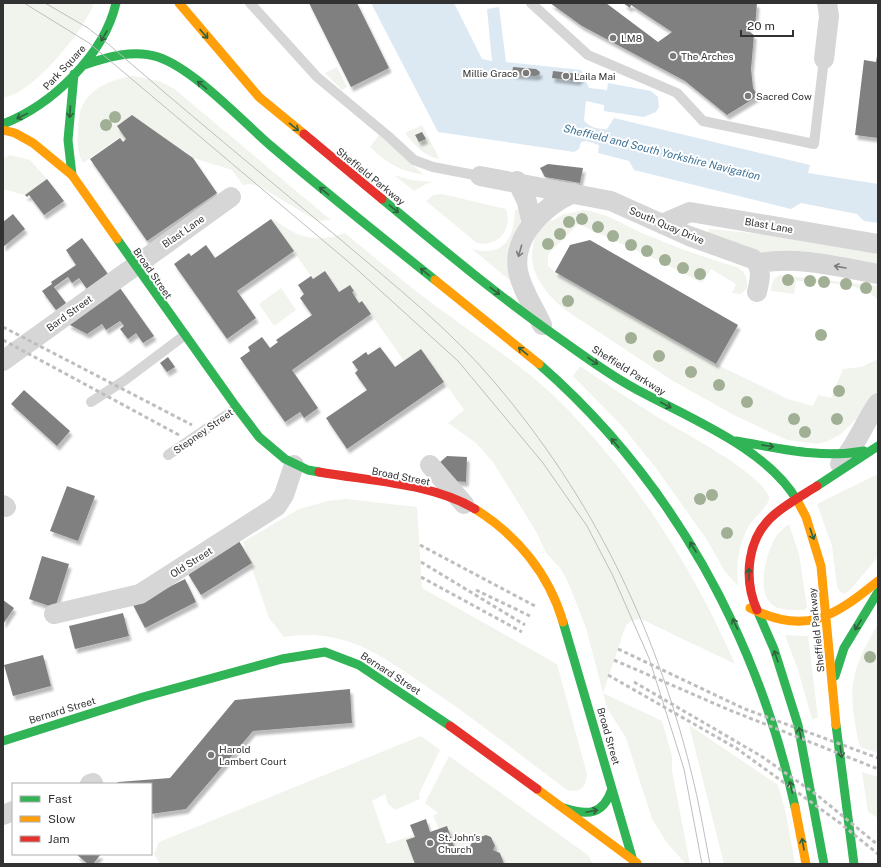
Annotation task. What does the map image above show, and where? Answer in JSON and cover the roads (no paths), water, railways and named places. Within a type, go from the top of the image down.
[{"type":"main road","name":"Park Square","points":[[3,124],[30,112],[48,101],[84,65],[109,27],[116,3]]},
{"type":"main road","name":"Sheffield Parkway","points":[[179,3],[242,79],[281,117],[484,283],[632,387],[729,440],[769,467],[782,479],[804,511],[818,554],[826,616],[835,713],[854,864]]},
{"type":"main road","points":[[84,65],[118,57],[148,55],[176,66],[200,83],[281,155],[556,379],[586,409],[647,482],[684,534],[732,617],[757,672],[779,737],[799,825],[806,864]]},
{"type":"main road","name":"Broad Street","points":[[72,175],[68,140],[74,74]]},
{"type":"main road","name":"Broad Street","points":[[3,130],[21,136],[37,144],[61,167],[72,175],[134,265],[237,408],[265,444],[294,465],[308,470],[413,489],[445,497],[464,504],[488,519],[510,537],[536,564],[554,593],[574,654],[612,789],[635,863]]},
{"type":"main road","points":[[729,440],[803,453],[835,456],[864,451],[878,446]]},
{"type":"main road","points":[[824,864],[821,840],[798,725],[774,648],[758,612],[748,575],[751,551],[757,536],[769,520],[796,499],[878,446]]},
{"type":"main road","points":[[712,581],[730,597]]},
{"type":"main road","points":[[743,606],[774,619],[795,622],[807,621],[826,616],[846,607],[878,581]]},
{"type":"main road","points":[[834,698],[835,679],[840,658],[878,592]]},
{"type":"main road","name":"Bernard Street","points":[[3,741],[150,694],[282,659],[325,652],[348,659],[457,731],[635,863]]},
{"type":"main road","points":[[559,806],[575,812],[596,811],[604,807],[609,801],[612,789]]},
{"type":"street","points":[[824,59],[829,16],[827,3]]},
{"type":"street","name":"South Quay Drive","points":[[480,176],[517,181],[611,201],[688,236],[753,259],[758,263]]},
{"type":"street","points":[[517,181],[527,202],[532,225]]},
{"type":"street","points":[[542,325],[525,293],[517,261],[523,241],[532,225],[549,208],[573,193]]},
{"type":"street","name":"Blast Lane","points":[[134,265],[231,197]]},
{"type":"street","name":"Blast Lane","points":[[662,224],[690,212],[878,244]]},
{"type":"street","points":[[757,292],[760,279],[758,263],[782,260],[806,261],[878,274]]},
{"type":"street","name":"Bard Street","points":[[8,358],[134,265]]},
{"type":"street","points":[[820,484],[849,454],[868,418],[878,403]]},
{"type":"street","name":"Old Street","points":[[54,614],[140,594],[271,511],[281,502],[294,465]]},
{"type":"street","points":[[430,465],[464,504]]},
{"type":"lane","points":[[250,3],[317,76],[414,160],[433,167],[480,176]]},
{"type":"lane","points":[[531,3],[592,58],[677,93],[703,121],[814,144],[824,59]]},
{"type":"lane","points":[[91,402],[125,380],[185,335]]},
{"type":"lane","name":"Stepney Street","points":[[168,455],[237,408]]},
{"type":"water","name":"Sheffield and South Yorkshire Navigation","points":[[371,3],[454,3],[482,59],[492,61],[487,9],[499,7],[506,62],[581,70],[589,88],[607,90],[608,83],[651,91],[658,97],[659,107],[656,112],[644,117],[604,111],[604,105],[586,101],[584,120],[591,126],[607,129],[614,118],[810,165],[808,173],[878,184],[878,223],[864,221],[857,214],[801,203],[791,209],[634,170],[629,161],[598,153],[599,145],[586,141],[581,142],[579,149],[574,152],[438,132]]},
{"type":"tram line","points":[[24,3],[89,43],[351,264],[458,361],[543,463],[587,526],[613,576],[649,658],[684,769],[702,864]]},
{"type":"tram line","points":[[45,3],[88,28],[107,43],[194,118],[401,291],[479,364],[531,428],[562,472],[591,518],[639,614],[659,665],[676,717],[694,783],[710,864]]},
{"type":"railway","points":[[3,327],[192,425]]},
{"type":"railway","points":[[3,340],[179,435]]},
{"type":"railway","points":[[420,545],[535,606]]},
{"type":"railway","points":[[421,562],[525,625]]},
{"type":"railway","points":[[421,577],[522,632]]},
{"type":"railway","points":[[476,590],[530,616]]},
{"type":"railway","points":[[618,649],[745,709],[878,758]]},
{"type":"railway","points":[[614,660],[727,709],[878,769]]},
{"type":"railway","points":[[608,675],[736,748],[840,823],[878,854]]},
{"type":"railway","points":[[634,682],[761,756],[817,795],[878,845]]},
{"type":"place","name":"LM8","points":[[613,38]]},
{"type":"place","name":"The Arches","points":[[673,56]]},
{"type":"place","name":"Millie Grace","points":[[526,73]]},
{"type":"place","name":"Laila Mai","points":[[566,76]]},
{"type":"place","name":"Sacred Cow","points":[[748,96]]},
{"type":"place","name":"Harold Lambert Court","points":[[211,755]]},
{"type":"place","name":"St. John's Church","points":[[430,843]]}]
